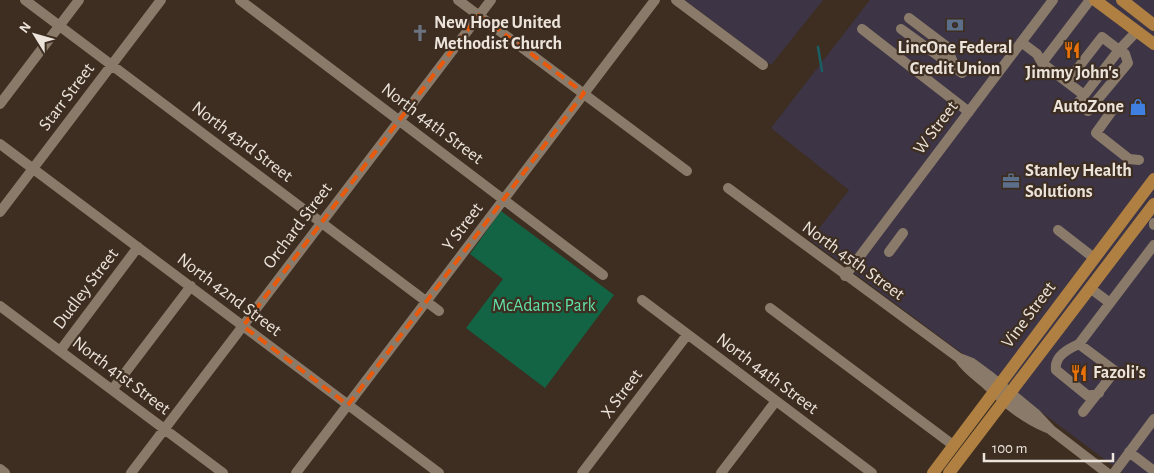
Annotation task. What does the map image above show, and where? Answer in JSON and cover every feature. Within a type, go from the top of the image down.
[{"type":"main road","points":[[1095,0],[1154,44]]},
{"type":"main road","points":[[1122,0],[1135,4],[1152,20]]},
{"type":"main road","name":"Vine Street","points":[[933,473],[1154,179]]},
{"type":"main road","name":"Vine Street","points":[[949,473],[1154,204]]},
{"type":"street","name":"North 43rd Street","points":[[25,0],[439,311]]},
{"type":"street","points":[[0,104],[78,0]]},
{"type":"street","name":"Starr Street","points":[[0,212],[161,0]]},
{"type":"street","name":"North 44th Street","points":[[240,0],[603,274]]},
{"type":"street","points":[[458,0],[687,171]]},
{"type":"street","name":"Orchard Street","points":[[132,473],[490,0]]},
{"type":"street","name":"Y Street","points":[[296,473],[655,0]]},
{"type":"street","points":[[676,0],[763,65]]},
{"type":"street","name":"W Street","points":[[845,276],[1053,0]]},
{"type":"street","points":[[1042,63],[1090,0]]},
{"type":"street","points":[[901,29],[958,71],[946,46],[909,18]]},
{"type":"street","points":[[862,29],[969,112]]},
{"type":"street","points":[[1067,82],[1102,37],[1119,50],[1125,54],[1132,66],[1088,110],[1078,103],[1119,50],[1137,31]]},
{"type":"street","points":[[1022,42],[1037,54],[1042,63],[1084,95]]},
{"type":"street","points":[[1114,108],[1096,132],[1129,159],[1139,160]]},
{"type":"street","name":"North 42nd Street","points":[[0,144],[439,473]]},
{"type":"street","name":"North 45th Street","points":[[728,188],[845,276],[959,358],[972,363],[1030,421],[1051,430],[1107,473]]},
{"type":"street","points":[[1058,230],[1094,258]]},
{"type":"street","points":[[889,252],[903,233]]},
{"type":"street","points":[[1099,392],[1088,396],[1056,370],[1057,361],[1062,355],[1078,344],[1154,245]]},
{"type":"street","name":"Dudley Street","points":[[60,350],[138,247]]},
{"type":"street","points":[[112,390],[191,286]]},
{"type":"street","points":[[1090,288],[1110,303]]},
{"type":"street","name":"North 44th Street","points":[[642,300],[872,473]]},
{"type":"street","name":"North 41st Street","points":[[0,306],[223,473]]},
{"type":"street","points":[[770,308],[953,445]]},
{"type":"street","name":"X Street","points":[[582,473],[687,335]]},
{"type":"street","points":[[1078,344],[1115,371],[1083,412]]},
{"type":"street","points":[[721,473],[776,401]]},
{"type":"street","points":[[1114,473],[1154,419]]},
{"type":"street","points":[[1129,452],[1154,471]]},
{"type":"street","points":[[0,469],[5,473]]},
{"type":"highlighted area","points":[[479,15],[584,93],[348,405],[243,326]]},
{"type":"shaded area","points":[[685,0],[823,0],[771,65]]},
{"type":"shaded area","points":[[870,0],[1154,0],[1154,473],[1123,473],[810,240],[849,190],[771,128]]},
{"type":"green space","name":"McAdams Park","points":[[501,211],[614,295],[545,388],[466,328],[503,279],[470,254]]},
{"type":"waterway","points":[[818,47],[822,71]]},
{"type":"place","name":"LincOne Federal Credit Union","points":[[955,25]]},
{"type":"place","name":"New Hope United Methodist Church","points":[[420,33]]},
{"type":"place","name":"Jimmy John's","points":[[1072,50]]},
{"type":"place","name":"AutoZone","points":[[1138,107]]},
{"type":"place","name":"Stanley Health Solutions","points":[[1011,181]]},
{"type":"place","name":"Fazoli's","points":[[1079,373]]}]
